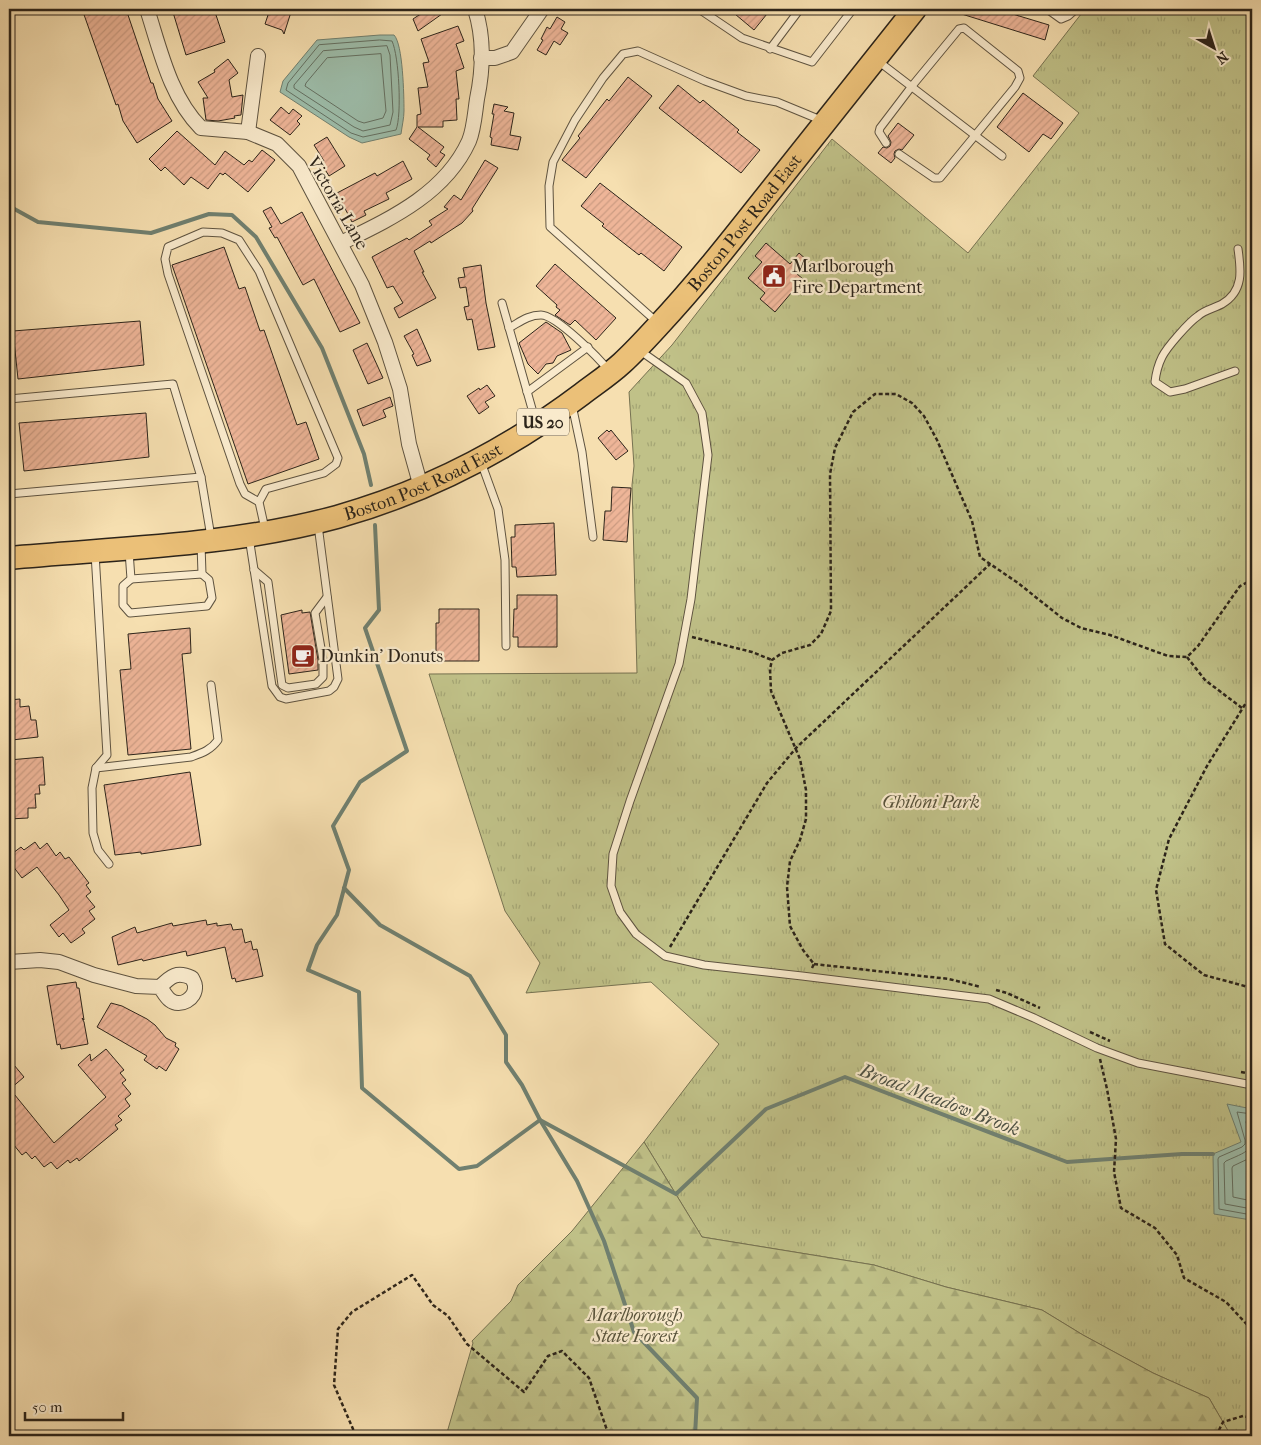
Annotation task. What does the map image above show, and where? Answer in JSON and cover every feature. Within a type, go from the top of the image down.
[{"type":"main road","name":"Boston Post Road East","points":[[9,558],[206,541],[318,521],[363,509],[421,487],[480,460],[537,426],[610,372],[660,324],[718,258],[915,9]]},
{"type":"street","name":"Victoria Lane","points":[[147,9],[171,81],[188,116],[201,128],[248,132],[277,144],[298,166],[362,285],[388,352],[400,389],[409,444],[421,487]]},
{"type":"street","points":[[341,243],[398,214],[431,192],[451,170],[470,140],[481,80],[481,26],[475,9]]},
{"type":"street","points":[[481,58],[495,58],[512,52],[542,9]]},
{"type":"street","points":[[248,132],[258,56]]},
{"type":"street","points":[[9,962],[40,960],[59,962],[94,975],[136,986],[160,987]]},
{"type":"lane","points":[[699,9],[742,38],[812,62],[853,9]]},
{"type":"lane","points":[[770,49],[800,9]]},
{"type":"lane","points":[[1046,9],[1061,19],[1076,9]]},
{"type":"lane","points":[[886,143],[879,132],[880,128],[959,29],[964,28],[1018,70],[1020,78],[1015,87],[940,178],[934,178],[899,154]]},
{"type":"lane","points":[[660,324],[550,227],[549,186],[553,162],[575,120],[603,78],[623,54],[638,51],[705,81],[746,96],[777,102],[825,122]]},
{"type":"lane","points":[[876,59],[1002,156]]},
{"type":"lane","points":[[259,502],[245,494],[240,484],[168,274],[165,259],[168,247],[203,232],[222,233],[239,240],[259,271],[338,458],[336,464],[324,472],[266,489],[259,502],[254,570],[272,686],[280,697],[286,699],[330,691],[338,679],[318,521]]},
{"type":"lane","points":[[1234,371],[1185,389],[1170,392],[1155,382],[1157,368],[1163,354],[1185,329],[1198,315],[1225,302],[1239,287],[1242,271],[1238,249]]},
{"type":"lane","points":[[502,303],[537,426]]},
{"type":"lane","points":[[509,328],[528,316],[543,315],[552,319],[588,347],[610,372]]},
{"type":"lane","points":[[526,392],[588,347]]},
{"type":"lane","points":[[637,348],[686,383],[702,413],[708,455],[691,599],[679,664],[612,854],[611,886],[620,912],[636,934],[665,956],[704,965],[988,999],[1034,1018],[1097,1048],[1138,1063],[1252,1085]]},
{"type":"lane","points":[[9,398],[173,384],[201,477],[206,541],[202,574]]},
{"type":"lane","points":[[571,402],[582,452],[593,537]]},
{"type":"lane","points":[[480,460],[498,509],[505,560],[506,646]]},
{"type":"lane","points":[[9,494],[201,477]]},
{"type":"lane","points":[[128,548],[131,579]]},
{"type":"lane","points":[[94,550],[107,755],[96,768],[92,788],[93,833],[98,850],[109,864]]},
{"type":"lane","points":[[254,570],[268,582],[282,684],[288,688],[316,684],[323,677],[323,660],[315,612],[328,597]]},
{"type":"lane","points":[[202,574],[209,580],[212,598],[207,606],[130,613],[123,604],[123,586],[131,579],[202,574]]},
{"type":"lane","points":[[96,768],[191,757],[203,753],[214,746],[218,740],[211,685]]},
{"type":"path","points":[[808,976],[814,964],[803,950],[790,926],[787,887],[790,861],[800,840],[806,819],[806,790],[800,759],[771,691],[770,669],[772,660],[782,653],[810,645],[821,634],[831,611],[830,474],[835,448],[853,412],[875,394],[896,394],[912,403],[924,416],[937,440],[972,521],[980,557],[1018,583],[1062,618],[1081,628],[1110,635],[1168,656],[1187,658],[1205,680],[1242,708]]},
{"type":"path","points":[[665,956],[767,783],[796,748],[990,564]]},
{"type":"path","points":[[1187,658],[1198,646],[1240,586],[1252,580]]},
{"type":"path","points":[[684,635],[752,652],[772,660]]},
{"type":"path","points":[[1252,693],[1207,766],[1169,839],[1156,890],[1165,944],[1204,975],[1252,988]]},
{"type":"path","points":[[1097,1048],[1116,1139],[1114,1168],[1121,1208],[1155,1228],[1177,1255],[1184,1278],[1226,1302],[1252,1330]]},
{"type":"path","points":[[356,1436],[334,1385],[338,1329],[352,1312],[412,1275],[433,1305],[448,1316],[467,1344],[524,1392],[548,1356],[562,1351],[589,1378],[609,1436]]},
{"type":"path","points":[[1216,1436],[1223,1422],[1243,1416],[1252,1418]]},
{"type":"green space","name":"Ghiloni Park","points":[[1085,9],[1252,9],[1252,1436],[1231,1436],[1209,1398],[1153,1373],[1083,1335],[1042,1310],[946,1287],[874,1265],[702,1237],[644,1142],[719,1044],[651,982],[526,993],[540,963],[505,911],[429,674],[637,673],[632,485],[634,466],[629,392],[672,345],[832,139],[968,253],[1079,113],[1033,76]]},
{"type":"green space","name":"Marlborough State Forest","points":[[644,1142],[702,1237],[874,1265],[946,1287],[1042,1310],[1083,1335],[1153,1373],[1209,1398],[1231,1436],[446,1436],[472,1341],[511,1301],[518,1285],[572,1231]]},
{"type":"water","points":[[394,35],[399,49],[404,104],[401,134],[362,143],[349,137],[280,92],[283,81],[317,40]]},
{"type":"water","points":[[1227,1104],[1252,1109],[1251,1220],[1214,1214],[1213,1154],[1241,1142]]},
{"type":"building","points":[[82,9],[126,9],[151,83],[153,83],[158,99],[172,121],[137,143],[123,121],[118,104],[116,105]]},
{"type":"building","points":[[172,9],[214,9],[225,42],[186,55]]},
{"type":"building","points":[[270,9],[292,9],[284,34],[282,30],[265,24]]},
{"type":"building","points":[[428,9],[449,9],[418,31],[413,19]]},
{"type":"building","points":[[729,9],[771,9],[754,30]]},
{"type":"building","points":[[953,9],[996,9],[1049,25],[1045,40],[952,11]]},
{"type":"building","points":[[557,17],[565,22],[561,29],[568,33],[560,45],[554,41],[546,55],[537,50],[543,40],[541,39],[547,27],[550,29]]},
{"type":"building","points":[[458,26],[464,41],[456,44],[464,68],[456,71],[459,99],[456,99],[457,120],[443,121],[443,127],[418,127],[444,147],[440,152],[445,155],[436,167],[427,159],[430,155],[409,139],[417,127],[417,115],[421,114],[418,88],[428,87],[423,63],[429,62],[421,39]]},
{"type":"building","points":[[228,59],[238,73],[229,80],[232,97],[243,95],[241,115],[218,121],[206,120],[203,98],[208,98],[198,82],[215,72],[214,70]]},
{"type":"building","points":[[628,77],[652,96],[586,178],[562,160],[607,99],[609,101]]},
{"type":"building","points":[[678,85],[700,103],[703,100],[739,130],[737,132],[760,150],[741,173],[659,108]]},
{"type":"building","points":[[1023,93],[1063,123],[1051,139],[1043,134],[1029,152],[997,127]]},
{"type":"building","points":[[494,104],[508,107],[504,111],[514,113],[510,135],[521,137],[518,150],[491,145],[492,138],[490,137]]},
{"type":"building","points":[[281,107],[289,114],[293,109],[302,116],[297,121],[300,124],[290,135],[270,120]]},
{"type":"building","points":[[898,123],[914,135],[902,150],[895,151],[895,158],[891,163],[878,153],[883,147],[887,148],[890,146],[891,142],[888,136]]},
{"type":"building","points":[[177,131],[215,165],[225,151],[244,165],[249,160],[252,162],[262,150],[275,160],[248,192],[225,173],[223,175],[220,173],[208,189],[191,177],[184,185],[165,167],[161,171],[149,159]]},
{"type":"building","points":[[327,137],[345,166],[329,176],[321,163],[324,161],[314,145]]},
{"type":"building","points":[[485,160],[498,168],[472,209],[473,211],[462,223],[431,243],[430,241],[414,251],[424,272],[422,272],[436,298],[399,318],[394,308],[403,303],[393,286],[387,288],[372,257],[407,238],[409,240],[432,225],[429,221],[448,209],[444,207],[454,195],[461,200]]},
{"type":"building","points":[[403,161],[412,179],[386,193],[389,199],[364,211],[366,215],[352,222],[337,193],[375,173],[377,176]]},
{"type":"building","points":[[600,183],[682,247],[664,271],[641,253],[639,255],[602,226],[604,224],[581,206]]},
{"type":"building","points":[[271,207],[281,224],[302,212],[360,323],[340,332],[314,279],[303,285],[277,237],[275,238],[269,228],[272,227],[263,211]]},
{"type":"building","name":"Marlborough Fire Department","points":[[766,243],[790,264],[799,253],[808,261],[797,274],[803,279],[775,312],[760,299],[765,293],[748,278],[762,262],[755,256]]},
{"type":"building","points":[[224,247],[239,289],[245,287],[260,331],[264,330],[297,425],[306,422],[319,459],[248,484],[172,265]]},
{"type":"building","points":[[555,264],[616,318],[596,340],[575,320],[570,325],[555,315],[560,310],[556,307],[557,305],[536,286]]},
{"type":"building","points":[[481,265],[495,347],[478,350],[472,319],[467,320],[464,307],[469,306],[466,287],[460,288],[458,278],[465,277],[463,268]]},
{"type":"building","points":[[140,321],[144,365],[18,379],[13,331]]},
{"type":"building","points":[[546,322],[562,333],[571,350],[557,356],[553,363],[546,364],[538,374],[528,364],[519,343]]},
{"type":"building","points":[[417,329],[431,361],[417,366],[412,355],[414,354],[404,336]]},
{"type":"building","points":[[367,343],[383,378],[368,384],[353,350]]},
{"type":"building","points":[[487,385],[495,396],[485,402],[489,407],[479,414],[467,396]]},
{"type":"building","points":[[390,397],[393,406],[383,410],[386,417],[363,426],[357,410]]},
{"type":"building","points":[[146,413],[149,457],[24,471],[19,423]]},
{"type":"building","points":[[607,430],[609,432],[611,430],[628,451],[616,460],[598,438]]},
{"type":"building","points":[[612,487],[631,488],[627,542],[603,540],[605,511],[611,511]]},
{"type":"building","points":[[554,523],[556,575],[517,577],[516,567],[512,567],[511,537],[515,537],[515,525]]},
{"type":"building","points":[[517,595],[557,595],[557,647],[518,647],[518,637],[513,637],[514,609],[517,609]]},
{"type":"building","points":[[439,609],[479,609],[479,661],[440,661],[440,652],[436,652],[436,623],[439,623]]},
{"type":"building","name":"Dunkin' Donuts","points":[[302,610],[302,613],[310,612],[318,670],[289,674],[281,615]]},
{"type":"building","points":[[190,628],[191,653],[182,654],[191,749],[128,755],[120,670],[131,669],[128,634]]},
{"type":"building","points":[[20,699],[20,707],[29,706],[31,720],[36,720],[38,737],[12,740],[9,700]]},
{"type":"building","points":[[43,757],[45,785],[39,785],[40,794],[35,794],[36,808],[28,808],[28,818],[9,819],[9,760]]},
{"type":"building","points":[[190,772],[201,845],[141,854],[141,852],[115,855],[104,785]]},
{"type":"building","points":[[35,842],[40,849],[47,843],[56,856],[60,852],[65,859],[69,857],[89,883],[86,885],[91,892],[86,896],[95,907],[89,911],[95,919],[82,929],[85,933],[71,943],[63,933],[59,937],[50,925],[69,910],[59,895],[37,867],[22,878],[9,861],[9,856],[21,847],[24,850]]},
{"type":"building","points":[[206,920],[207,925],[217,923],[217,926],[231,924],[233,930],[242,929],[245,943],[251,941],[253,950],[257,949],[263,976],[236,982],[235,978],[232,979],[225,947],[187,956],[186,951],[118,965],[112,937],[135,927],[137,933],[172,923],[173,926]]},
{"type":"building","points":[[76,982],[77,988],[79,988],[84,1020],[82,1018],[88,1044],[61,1049],[60,1044],[57,1045],[47,986]]},
{"type":"building","points":[[111,1003],[122,1006],[147,1019],[166,1038],[176,1043],[175,1046],[179,1049],[166,1071],[159,1066],[157,1069],[144,1060],[147,1056],[97,1027]]},
{"type":"building","points":[[106,1049],[124,1070],[120,1073],[126,1080],[122,1083],[131,1094],[125,1099],[130,1106],[118,1116],[122,1120],[115,1125],[118,1129],[79,1161],[77,1158],[70,1163],[68,1160],[57,1169],[51,1162],[44,1167],[35,1156],[32,1159],[26,1152],[22,1155],[9,1139],[9,1059],[24,1077],[10,1089],[54,1143],[106,1097],[78,1065],[90,1054],[91,1061]]},
{"type":"waterway","name":"Broad Meadow Brook","points":[[9,206],[38,222],[151,233],[209,214],[232,215],[256,237],[322,348],[364,454],[371,485]]},
{"type":"waterway","name":"Broad Meadow Brook","points":[[375,525],[379,610],[365,628],[407,751],[360,782],[333,826],[349,870],[337,915],[317,945],[308,970],[359,992],[362,1088],[459,1169],[477,1166],[540,1120],[676,1194],[766,1109],[845,1077],[1067,1162],[1182,1154],[1213,1154]]},
{"type":"waterway","points":[[344,888],[380,925],[470,976],[506,1035],[506,1062],[522,1085],[540,1120],[577,1181],[604,1241],[634,1332],[697,1398],[695,1436]]},
{"type":"place","name":"Marlborough Fire Department","points":[[774,276]]},
{"type":"place","name":"Dunkin' Donuts","points":[[303,656]]}]
